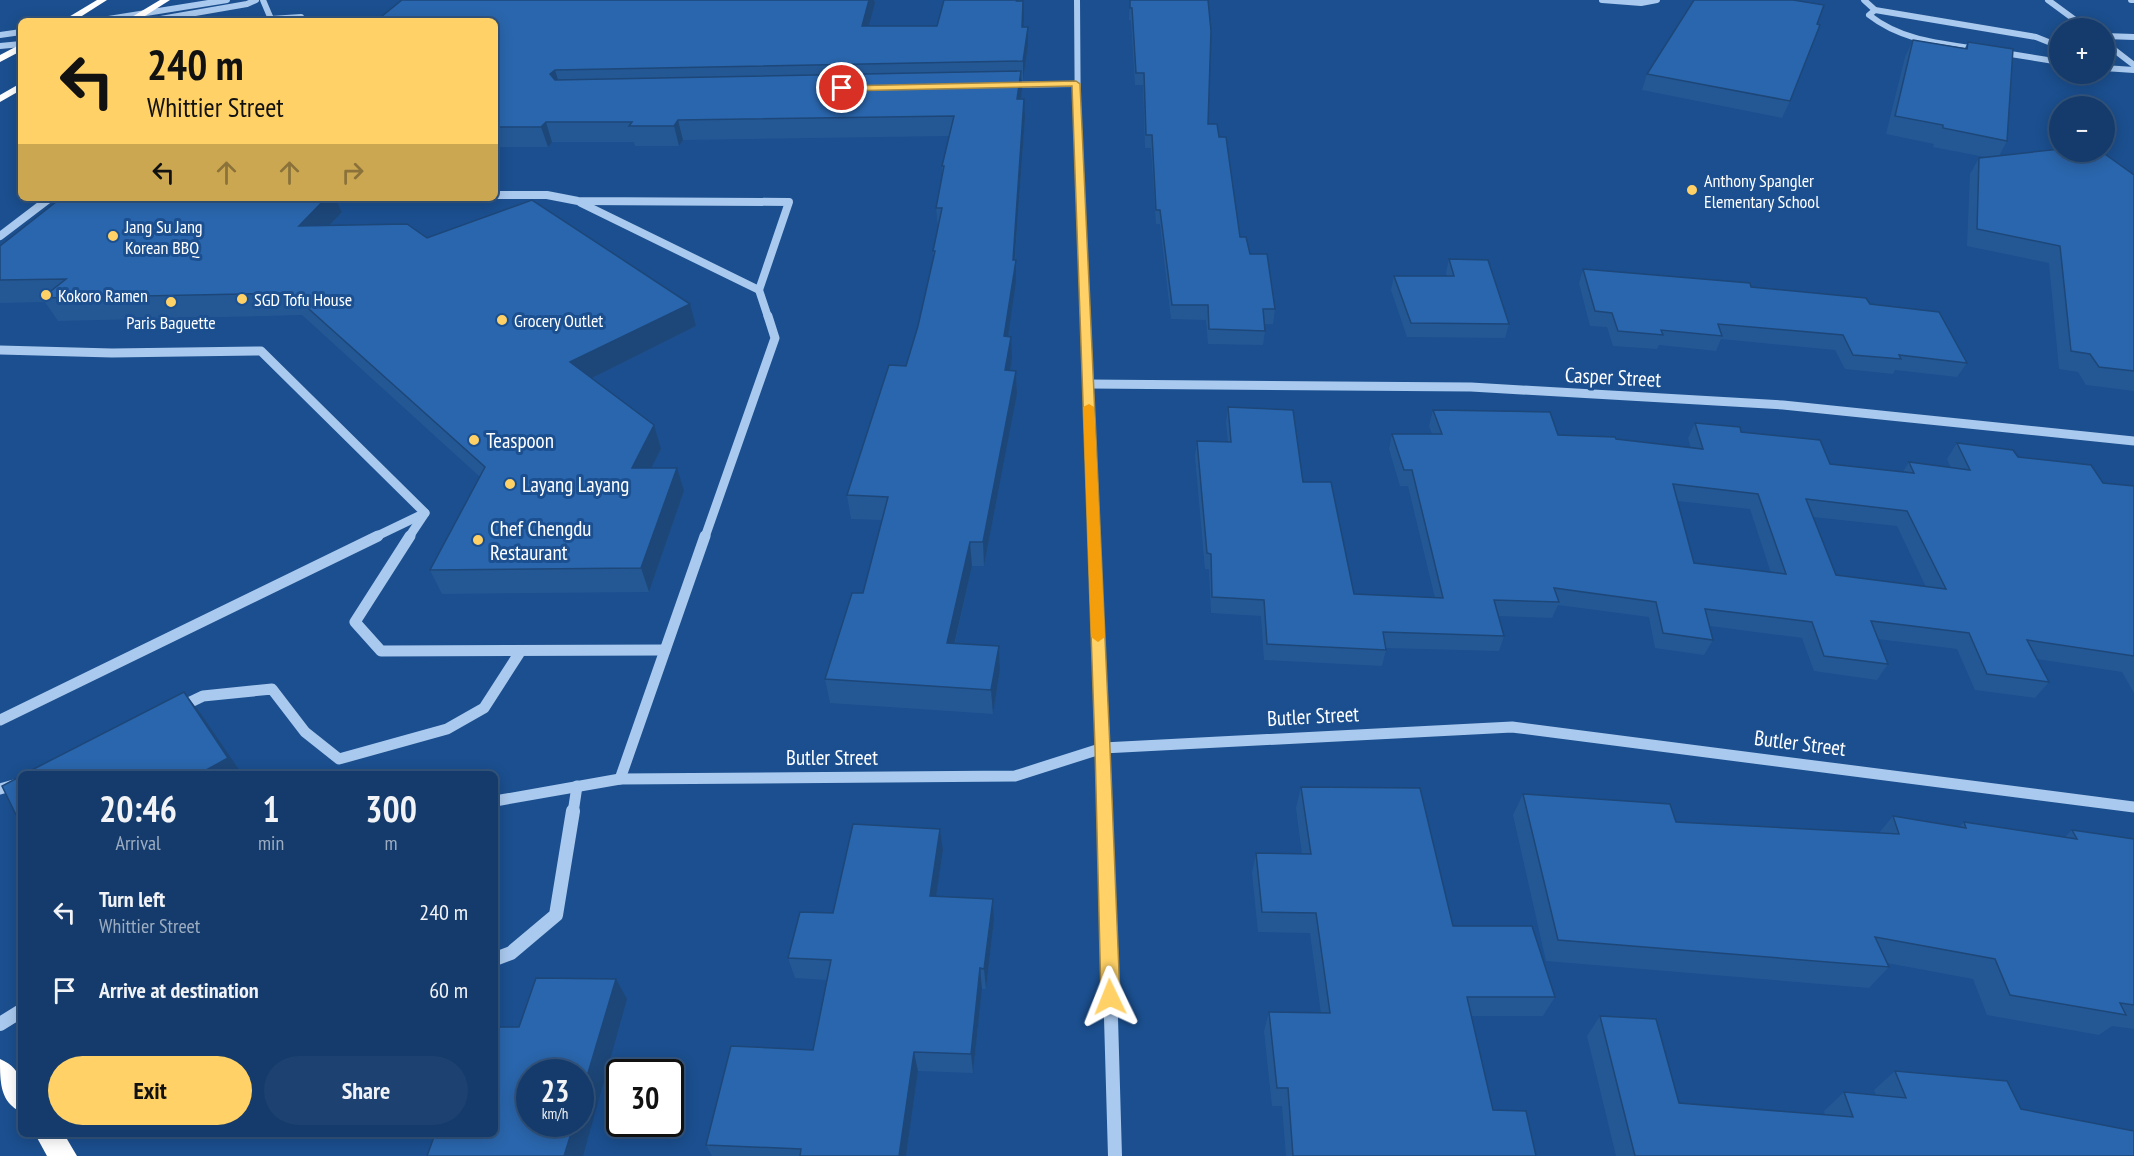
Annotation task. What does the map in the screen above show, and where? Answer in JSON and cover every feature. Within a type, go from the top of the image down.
[{"type":"highway","points":[[72,18],[103,0]]},
{"type":"highway","points":[[145,17],[166,0]]},
{"type":"highway","points":[[0,59],[18,47]]},
{"type":"highway","points":[[0,99],[18,88]]},
{"type":"highway","points":[[0,1072],[18,1095]]},
{"type":"highway","points":[[50,1137],[63,1156]]},
{"type":"street","points":[[145,17],[227,0]]},
{"type":"street","points":[[145,17],[247,4],[256,0]]},
{"type":"street","points":[[262,0],[271,18],[300,18]]},
{"type":"street","points":[[1077,0],[1076,84],[1103,748],[1115,1156]]},
{"type":"street","points":[[1602,0],[1641,3],[1657,0]]},
{"type":"street","points":[[1864,0],[1875,10],[2036,37],[2049,42]]},
{"type":"street","points":[[2048,0],[2072,18]]},
{"type":"street","points":[[1875,10],[1869,15],[1875,22],[1902,35],[2049,60]]},
{"type":"street","points":[[0,35],[18,32]]},
{"type":"street","points":[[2115,36],[2134,37]]},
{"type":"street","points":[[0,46],[18,45]]},
{"type":"street","points":[[2115,50],[2134,65]]},
{"type":"street","points":[[2115,69],[2134,70]]},
{"type":"street","points":[[1004,85],[1076,84]]},
{"type":"street","points":[[498,195],[548,195],[578,201],[789,202],[759,290],[775,338],[620,779]]},
{"type":"street","points":[[0,236],[46,201]]},
{"type":"street","points":[[578,201],[759,290]]},
{"type":"street","points":[[0,350],[112,353],[261,351],[425,513]]},
{"type":"street","name":"Casper Street","points":[[1088,384],[1471,387],[1783,405],[2134,441]]},
{"type":"street","points":[[425,513],[355,622],[381,651],[665,650]]},
{"type":"street","points":[[0,720],[425,513]]},
{"type":"street","points":[[171,712],[203,696],[272,689],[305,732],[339,759],[447,729],[484,708],[520,652]]},
{"type":"street","name":"Butler Street","points":[[498,800],[620,779],[1015,776],[1103,748],[1512,727],[2134,807]]},
{"type":"street","points":[[0,789],[18,784]]},
{"type":"street","points":[[498,958],[510,953],[556,915],[577,786]]},
{"type":"street","points":[[0,1024],[18,1013]]},
{"type":"building","points":[[402,0],[869,0],[862,26],[937,26],[944,0],[1023,1],[1022,27],[1028,27],[1023,61],[555,70],[550,74],[555,80],[1021,71],[1017,99],[1024,99],[1013,260],[1016,260],[1004,336],[1011,337],[1005,370],[1016,371],[983,542],[970,542],[947,643],[999,646],[991,690],[825,679],[852,593],[863,593],[888,497],[847,495],[889,365],[906,366],[918,326],[935,251],[933,251],[942,208],[936,208],[944,166],[942,166],[954,116],[678,120],[674,126],[629,126],[632,122],[546,122],[541,127],[498,127],[498,18],[380,18]]},
{"type":"building","points":[[1130,0],[1208,0],[1211,31],[1208,124],[1217,124],[1219,137],[1226,137],[1240,237],[1246,237],[1250,254],[1267,254],[1275,309],[1263,309],[1265,331],[1209,329],[1208,305],[1172,305],[1160,210],[1156,210],[1152,135],[1146,135],[1144,73],[1136,73]]},
{"type":"building","points":[[1694,0],[1793,0],[1824,5],[1817,24],[1820,25],[1790,101],[1647,74]]},
{"type":"building","points":[[1913,40],[1967,49],[1968,42],[2013,49],[2007,141],[1895,116]]},
{"type":"building","points":[[2049,150],[2049,162],[2115,161],[2134,175],[2134,371],[2099,367],[2090,354],[2071,351],[2060,246],[1977,229],[1979,158]]},
{"type":"building","points":[[532,200],[690,304],[570,362],[654,425],[632,468],[677,468],[641,568],[430,570],[485,467],[291,293],[42,298],[66,279],[0,280],[0,246],[57,201],[323,201],[299,226],[407,224],[427,238]]},
{"type":"building","points":[[1449,259],[1488,260],[1509,324],[1411,323],[1394,276],[1454,276]]},
{"type":"building","points":[[1583,269],[1750,283],[1751,287],[1866,298],[1870,304],[1939,312],[1967,363],[1899,355],[1901,359],[1853,355],[1843,335],[1718,324],[1722,336],[1661,330],[1663,335],[1618,331],[1612,313],[1595,311]]},
{"type":"building","points":[[1228,407],[1293,410],[1303,482],[1331,482],[1354,594],[1443,598],[1412,470],[1404,470],[1392,434],[1442,434],[1433,410],[1550,412],[1558,435],[1615,437],[1616,439],[1703,449],[1695,423],[1740,427],[1741,432],[1820,440],[1830,464],[1914,473],[1909,462],[1970,470],[1957,443],[2013,450],[2018,457],[2091,465],[2103,483],[2134,486],[2134,656],[2027,640],[2049,682],[1987,674],[1969,633],[1871,621],[1888,664],[1824,656],[1812,622],[1705,609],[1713,640],[1663,633],[1656,602],[1554,588],[1559,602],[1494,600],[1504,636],[1383,632],[1386,650],[1267,644],[1264,600],[1212,597],[1211,554],[1207,553],[1197,441],[1231,442]],"holes":[[[1673,484],[1758,494],[1786,574],[1694,563]],[[1806,499],[1907,511],[1946,589],[1836,575]]]},
{"type":"building","points":[[184,692],[228,758],[204,771],[30,771]]},
{"type":"building","points":[[18,778],[18,819],[2,786]]},
{"type":"building","points":[[1301,787],[1420,788],[1453,926],[1532,926],[1555,997],[1467,997],[1493,1110],[1526,1111],[1536,1156],[1293,1156],[1288,1088],[1277,1088],[1269,1012],[1330,1013],[1316,913],[1262,912],[1256,853],[1311,854]]},
{"type":"building","points":[[1523,794],[1670,804],[1676,822],[1899,834],[1893,816],[1966,828],[1964,822],[2077,839],[2072,830],[2134,839],[2134,1005],[2120,1003],[2126,1015],[2010,995],[1995,959],[1875,937],[1889,967],[1558,940]]},
{"type":"building","points":[[853,824],[940,829],[930,896],[993,899],[984,969],[980,968],[971,1054],[914,1052],[899,1156],[800,1156],[801,1149],[706,1145],[731,1046],[813,1050],[831,960],[788,958],[800,912],[833,913]]},
{"type":"building","points":[[536,978],[616,979],[592,1059],[516,1059],[516,1137],[570,1137],[564,1156],[427,1156],[434,1137],[498,1137],[498,1027],[519,1027]]},
{"type":"building","points":[[1600,1016],[1656,1019],[1679,1103],[1853,1117],[1844,1092],[1906,1098],[1895,1071],[2007,1081],[2021,1109],[2134,1131],[2134,1156],[1635,1156]]},
{"type":"slow traffic","points":[[1089,407],[1098,637]]},
{"type":"place","name":"Anthony Spangler Elementary School","points":[[1692,190]]},
{"type":"place","name":"Jang Su Jang Korean BBQ","points":[[113,236]]},
{"type":"place","name":"Kokoro Ramen","points":[[46,295]]},
{"type":"place","name":"SGD Tofu House","points":[[242,299]]},
{"type":"place","name":"Paris Baguette","points":[[171,302]]},
{"type":"place","name":"Grocery Outlet","points":[[502,320]]},
{"type":"place","name":"Teaspoon","points":[[474,440]]},
{"type":"place","name":"Layang Layang","points":[[510,484]]},
{"type":"place","name":"Chef Chengdu Restaurant","points":[[478,540]]},
{"type":"route","points":[[842,88],[1076,84],[1103,748],[1110,997]]}]
